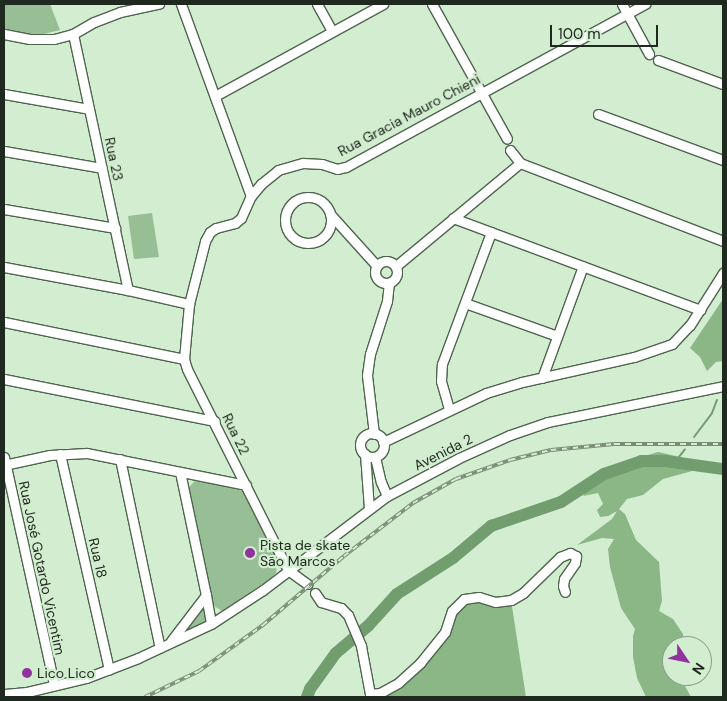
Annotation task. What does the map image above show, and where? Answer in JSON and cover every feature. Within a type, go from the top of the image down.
[{"type":"street","points":[[4,34],[30,39],[54,39],[73,34],[94,22],[120,12],[158,4]]},
{"type":"street","points":[[181,4],[215,96],[234,155],[251,196]]},
{"type":"street","points":[[317,4],[332,31]]},
{"type":"street","points":[[215,96],[383,4]]},
{"type":"street","points":[[432,4],[507,139]]},
{"type":"street","points":[[622,4],[649,54]]},
{"type":"street","name":"Rua Gracia Mauro Chieni","points":[[189,304],[205,241],[210,232],[216,228],[235,223],[241,218],[251,196],[260,184],[278,170],[303,163],[322,164],[337,169],[346,167],[645,4]]},
{"type":"street","name":"Rua 23","points":[[73,34],[128,290]]},
{"type":"street","points":[[658,60],[723,84]]},
{"type":"street","points":[[4,94],[89,109]]},
{"type":"street","points":[[598,114],[723,160]]},
{"type":"street","points":[[510,150],[520,163],[723,241]]},
{"type":"street","points":[[4,151],[102,168]]},
{"type":"street","points":[[396,266],[520,163]]},
{"type":"street","points":[[330,213],[330,228],[326,235],[312,243],[297,240],[287,228],[286,214],[289,207],[301,199],[315,198],[326,206],[376,266],[376,276],[379,281],[389,283]]},
{"type":"street","points":[[4,208],[115,228]]},
{"type":"street","points":[[453,218],[700,310]]},
{"type":"street","points":[[448,409],[440,381],[442,364],[491,232]]},
{"type":"street","points":[[376,266],[386,260],[396,266]]},
{"type":"street","points":[[384,442],[374,434],[367,374],[370,354],[387,301],[389,283],[397,276],[396,266]]},
{"type":"street","points":[[542,378],[583,266]]},
{"type":"street","points":[[4,267],[128,290],[189,304]]},
{"type":"street","points":[[384,442],[448,409],[486,393],[542,378],[634,358],[665,347],[681,337],[723,273]]},
{"type":"street","points":[[465,303],[558,336]]},
{"type":"street","name":"Rua 22","points":[[189,304],[184,359],[187,368],[288,570]]},
{"type":"street","points":[[4,322],[184,359]]},
{"type":"street","points":[[4,379],[215,421]]},
{"type":"street","name":"Avenida 2","points":[[4,694],[27,692],[54,686],[109,669],[211,624],[263,590],[387,496],[459,458],[510,435],[548,422],[723,386]]},
{"type":"street","points":[[369,509],[362,440],[364,436],[374,434]]},
{"type":"street","points":[[375,457],[382,452],[384,442]]},
{"type":"street","points":[[4,462],[60,454],[87,453],[246,485]]},
{"type":"street","name":"Rua 18","points":[[60,454],[109,669]]},
{"type":"street","points":[[364,454],[375,457]]},
{"type":"street","points":[[375,457],[381,482],[387,496]]},
{"type":"street","points":[[120,460],[160,648]]},
{"type":"street","name":"Rua José Gotardo Vicentim","points":[[4,462],[54,686]]},
{"type":"street","points":[[180,472],[211,624]]},
{"type":"street","points":[[315,593],[321,602],[341,608],[348,615],[362,646],[370,694],[380,693],[398,683],[420,663],[445,632],[452,611],[464,599],[479,597],[495,602],[511,600],[523,593],[560,558],[570,554],[576,556],[575,562],[564,579],[563,586],[565,592]]},
{"type":"street","points":[[288,570],[307,584]]},
{"type":"street","points":[[169,644],[206,595]]},
{"type":"green space","points":[[4,4],[50,4],[60,30],[32,37],[4,32]]},
{"type":"green space","points":[[152,213],[159,257],[134,259],[128,216]]},
{"type":"green space","points":[[723,299],[723,361],[716,362],[707,371],[700,357],[690,348]]},
{"type":"green space","points":[[658,452],[689,459],[693,462],[694,468],[692,471],[663,479],[643,495],[627,499],[619,509],[625,514],[636,540],[659,562],[662,601],[659,611],[673,619],[683,634],[683,636],[662,636],[662,686],[685,686],[691,697],[646,697],[637,678],[633,657],[635,629],[621,608],[610,567],[608,549],[614,539],[602,538],[577,545],[612,519],[617,511],[608,516],[600,517],[597,510],[603,504],[598,493],[583,496],[590,485],[614,465]]},
{"type":"green space","points":[[195,481],[229,487],[242,491],[247,495],[278,558],[276,573],[271,578],[222,611],[214,606],[189,487]]},
{"type":"green space","points":[[464,599],[511,600],[526,697],[377,697],[420,663]]},
{"type":"green space","points":[[204,602],[208,620],[206,624],[178,636]]},
{"type":"waterway","points":[[694,437],[712,413],[717,400]]},
{"type":"waterway","points":[[675,462],[685,449]]},
{"type":"waterway","points":[[307,697],[310,689],[336,653],[368,626],[397,594],[453,558],[491,526],[561,502],[604,474],[641,461],[665,461],[723,469]]},
{"type":"railway","points":[[145,697],[199,671],[263,625],[344,556],[413,503],[456,479],[510,460],[551,450],[614,444],[723,444]]},
{"type":"place","name":"Pista de skate São Marcos","points":[[250,553]]},
{"type":"place","name":"Lico Lico","points":[[27,673]]}]
